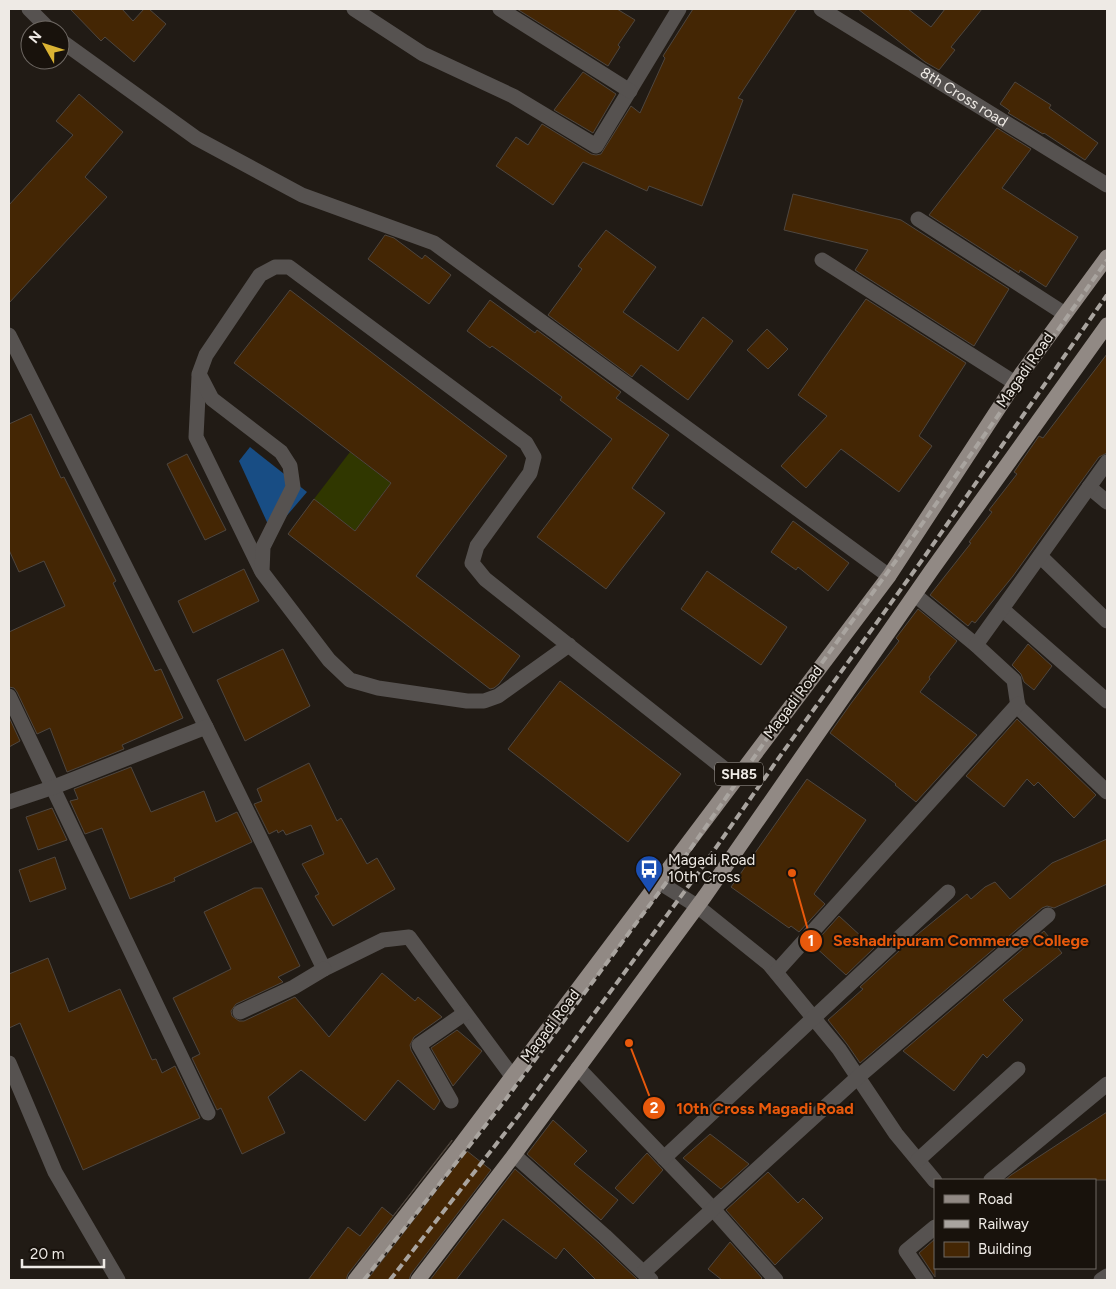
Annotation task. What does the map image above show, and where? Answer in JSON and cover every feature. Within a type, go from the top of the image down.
[{"type":"main road","name":"Magadi Road","points":[[355,1280],[512,1076],[888,576],[1016,382],[1107,257]]},
{"type":"main road","name":"SH85","points":[[418,1280],[514,1155],[697,906],[1107,325]]},
{"type":"street","points":[[29,9],[40,20]]},
{"type":"street","points":[[354,9],[423,54],[514,96],[596,146],[680,9]]},
{"type":"street","points":[[500,9],[630,91]]},
{"type":"street","name":"8th Cross road","points":[[820,9],[1107,184]]},
{"type":"street","points":[[70,47],[196,138],[302,195],[434,243],[888,576]]},
{"type":"street","points":[[918,219],[1065,314]]},
{"type":"street","points":[[822,260],[1016,382]]},
{"type":"street","points":[[569,645],[498,696],[484,701],[468,701],[378,688],[350,680],[328,660],[262,572],[196,437],[200,374],[206,355],[260,275],[275,267],[289,267],[526,443],[534,457],[530,473],[477,546],[472,563],[485,579],[569,645],[736,778]]},
{"type":"street","points":[[9,335],[206,727],[324,969]]},
{"type":"street","points":[[200,374],[212,399],[281,452],[290,466],[293,487],[263,547],[262,572]]},
{"type":"street","points":[[976,646],[1107,462]]},
{"type":"street","points":[[1089,487],[1107,502]]},
{"type":"street","points":[[1040,556],[1107,621]]},
{"type":"street","points":[[915,595],[1014,680],[1018,708],[1107,792]]},
{"type":"street","points":[[1002,609],[1107,701]]},
{"type":"street","points":[[9,696],[208,1113]]},
{"type":"street","points":[[776,972],[1018,704]]},
{"type":"street","points":[[9,802],[54,787],[206,727]]},
{"type":"street","points":[[658,882],[697,906],[769,964],[858,1077],[896,1134],[934,1180]]},
{"type":"street","points":[[664,1158],[948,892]]},
{"type":"street","points":[[514,1155],[648,1276],[713,1209],[858,1077],[1048,915]]},
{"type":"street","points":[[240,1012],[294,987],[324,969],[383,940],[409,937],[512,1076]]},
{"type":"street","points":[[451,1101],[418,1046],[465,1013]]},
{"type":"street","points":[[9,1063],[55,1172],[118,1280]]},
{"type":"street","points":[[578,1068],[713,1209],[776,1280]]},
{"type":"street","points":[[918,1160],[1018,1069]]},
{"type":"street","points":[[992,1179],[1107,1084]]},
{"type":"street","points":[[926,1280],[906,1251],[934,1228]]},
{"type":"street","points":[[1101,1280],[1107,1276]]},
{"type":"green space","points":[[350,452],[391,483],[355,531],[314,499]]},
{"type":"water","points":[[250,447],[307,492],[272,533],[239,461]]},
{"type":"building","points":[[70,9],[122,9],[133,21],[144,9],[149,9],[166,24],[134,62],[105,37],[101,41]]},
{"type":"building","points":[[517,9],[617,9],[635,20],[618,45],[620,47],[608,66]]},
{"type":"building","points":[[693,9],[797,9],[738,98],[743,100],[702,206],[649,186],[647,191],[583,162],[553,205],[496,166],[516,137],[528,145],[542,124],[591,154],[601,154],[631,106],[640,113],[665,58],[663,56]]},
{"type":"building","points":[[858,9],[908,9],[931,27],[945,9],[982,9],[951,47],[955,50],[939,70],[925,62]]},
{"type":"building","points":[[583,72],[616,94],[593,133],[554,110]]},
{"type":"building","points":[[1015,82],[1051,105],[1049,108],[1098,143],[1085,160],[1044,133],[1008,113],[1010,111],[1000,104]]},
{"type":"building","points":[[79,94],[123,132],[85,177],[107,197],[9,303],[9,205],[73,135],[56,121]]},
{"type":"building","points":[[997,128],[1031,149],[1002,188],[1078,237],[1046,287],[1020,270],[1019,273],[929,215]]},
{"type":"building","points":[[793,194],[901,220],[1009,289],[974,346],[855,270],[868,250],[784,230]]},
{"type":"building","points":[[606,230],[656,267],[623,312],[678,351],[703,317],[733,341],[688,400],[641,365],[632,377],[548,315],[582,269],[578,266]]},
{"type":"building","points":[[385,235],[394,238],[422,259],[425,255],[451,275],[429,304],[368,259]]},
{"type":"building","points":[[290,290],[507,456],[416,576],[520,656],[494,688],[490,689],[288,534],[314,499],[355,531],[391,483],[234,363]]},
{"type":"building","points":[[866,299],[966,363],[919,436],[932,446],[899,492],[841,449],[806,488],[781,466],[827,416],[798,395]]},
{"type":"building","points":[[490,300],[535,333],[537,330],[621,392],[616,398],[669,435],[632,488],[665,513],[606,589],[537,537],[612,439],[560,400],[562,397],[492,346],[490,348],[467,331]]},
{"type":"building","points":[[767,329],[788,349],[768,369],[747,350]]},
{"type":"building","points":[[1107,354],[1107,453],[1099,457],[1013,576],[975,623],[972,621],[968,626],[930,595],[971,543],[969,542],[992,512],[989,510],[1017,474],[1014,472],[1039,436],[1043,438]]},
{"type":"building","points":[[31,414],[61,478],[64,477],[116,581],[113,583],[155,671],[161,669],[183,718],[122,745],[124,749],[67,772],[50,728],[37,734],[17,692],[14,688],[9,687],[9,632],[65,606],[44,561],[19,572],[9,550],[9,424]]},
{"type":"building","points":[[187,454],[226,530],[205,540],[167,464]]},
{"type":"building","points":[[793,521],[849,563],[828,591],[798,567],[796,570],[771,552]]},
{"type":"building","points":[[244,569],[259,601],[193,633],[178,601]]},
{"type":"building","points":[[707,571],[787,627],[761,665],[681,609]]},
{"type":"building","points":[[918,609],[957,641],[929,677],[930,679],[920,692],[977,735],[916,802],[896,784],[830,733],[899,641],[896,638]]},
{"type":"building","points":[[1028,644],[1052,666],[1034,690],[1024,682],[1021,674],[1012,665]]},
{"type":"building","points":[[283,649],[310,706],[245,741],[217,680]]},
{"type":"building","points":[[560,681],[681,774],[628,842],[508,749]]},
{"type":"building","points":[[9,717],[20,741],[9,747]]},
{"type":"building","points":[[1017,719],[1096,795],[1074,818],[1038,782],[1034,786],[1027,779],[1004,807],[966,776]]},
{"type":"building","points":[[309,763],[337,821],[341,818],[367,864],[377,858],[395,889],[333,926],[315,896],[319,894],[302,864],[324,854],[311,825],[286,835],[283,830],[278,833],[277,830],[269,834],[254,804],[262,801],[257,789]]},
{"type":"building","points":[[131,767],[151,812],[204,791],[216,822],[237,812],[252,842],[174,878],[175,881],[130,899],[102,828],[85,834],[70,801],[78,799],[74,789]]},
{"type":"building","points":[[807,779],[866,820],[814,894],[825,904],[799,932],[791,926],[789,928],[731,887]]},
{"type":"building","points":[[52,808],[67,840],[38,850],[26,817]]},
{"type":"building","points":[[1107,839],[1107,884],[1054,908],[1047,906],[1042,908],[860,1063],[828,1020],[863,989],[860,987],[913,938],[967,894],[971,899],[985,887],[995,882],[1010,899],[1052,863]]},
{"type":"building","points":[[55,857],[66,889],[30,902],[19,870]]},
{"type":"building","points":[[254,888],[262,888],[300,966],[278,977],[283,982],[236,1004],[231,1011],[232,1016],[239,1021],[244,1021],[295,997],[329,1037],[382,973],[415,1001],[418,997],[442,1017],[414,1037],[410,1045],[440,1101],[434,1110],[398,1080],[365,1121],[301,1070],[268,1097],[285,1133],[242,1154],[221,1108],[217,1110],[192,1058],[200,1054],[173,998],[231,969],[204,912]]},
{"type":"building","points":[[839,916],[874,948],[846,975],[813,945]]},
{"type":"building","points":[[1044,931],[1062,953],[1003,1000],[1023,1020],[987,1058],[983,1054],[954,1091],[903,1051]]},
{"type":"building","points":[[48,958],[69,1012],[120,989],[152,1060],[156,1059],[162,1073],[175,1066],[200,1118],[83,1170],[20,1023],[9,1028],[9,974]]},
{"type":"building","points":[[457,1030],[482,1051],[453,1086],[431,1048]]},
{"type":"building","points":[[1107,1112],[1107,1180],[1006,1179]]},
{"type":"building","points":[[553,1120],[587,1151],[574,1164],[618,1200],[601,1220],[527,1154]]},
{"type":"building","points":[[710,1134],[749,1164],[721,1189],[683,1158]]},
{"type":"building","points":[[452,1140],[348,1274],[346,1280],[308,1280],[348,1227],[360,1236],[382,1207],[393,1216]]},
{"type":"building","points":[[467,1151],[491,1170],[411,1274],[409,1280],[367,1280]]},
{"type":"building","points":[[647,1153],[663,1170],[633,1204],[615,1188]]},
{"type":"building","points":[[515,1169],[638,1280],[596,1280],[564,1248],[556,1259],[503,1219],[456,1280],[430,1280]]},
{"type":"building","points":[[768,1172],[798,1203],[803,1198],[823,1218],[775,1265],[726,1210]]},
{"type":"building","points":[[934,1240],[935,1277],[919,1253]]},
{"type":"building","points":[[730,1242],[762,1278],[760,1280],[722,1280],[708,1269]]},
{"type":"railway","points":[[364,1280],[503,1103],[680,864],[1107,260]]},
{"type":"railway","points":[[390,1280],[519,1115],[696,876],[925,556],[1107,295]]},
{"type":"place","name":"Seshadripuram Commerce College","points":[[792,873]]},
{"type":"place","name":"Magadi Road 10th Cross","points":[[649,893]]},
{"type":"place","name":"10th Cross Magadi Road","points":[[629,1043]]}]
